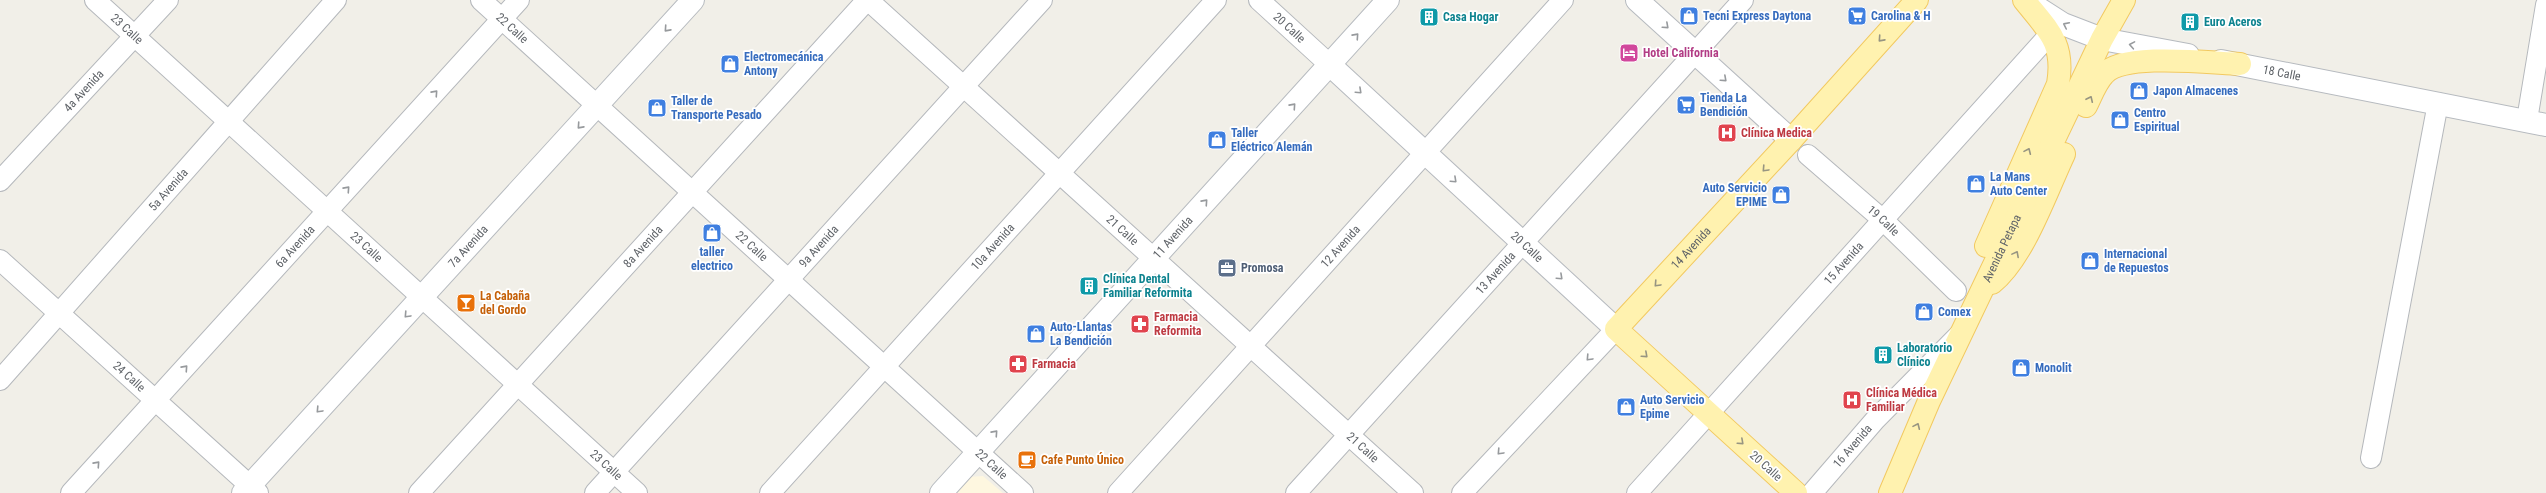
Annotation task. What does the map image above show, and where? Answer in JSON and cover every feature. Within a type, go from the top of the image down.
[{"type":"main road","name":"7a Avenida","points":[[250,490],[693,0]]},
{"type":"main road","name":"11 Avenida","points":[[941,493],[1388,0]]},
{"type":"main road","points":[[1637,0],[1791,140]]},
{"type":"main road","name":"14 Avenida","points":[[1616,329],[1791,140],[1917,0]]},
{"type":"main road","points":[[1980,292],[1981,268],[1986,247],[2058,84],[2062,64],[2051,33],[2025,0]]},
{"type":"main road","name":"18 Calle","points":[[2025,0],[2063,24],[2102,39],[2240,64],[2536,122]]},
{"type":"main road","name":"Avenida Petapa","points":[[1890,493],[1901,462],[1980,292],[2102,39],[2122,2]]},
{"type":"main road","points":[[1980,292],[2002,275],[2015,258],[2096,85],[2104,73],[2116,66],[2133,62],[2240,64]]},
{"type":"main road","name":"20 Calle","points":[[1330,65],[1796,493]]},
{"type":"main road","points":[[1874,493],[1901,462]]},
{"type":"street","name":"23 Calle","points":[[95,0],[637,493]]},
{"type":"street","name":"4a Avenida","points":[[0,181],[168,0]]},
{"type":"street","name":"5a Avenida","points":[[0,380],[227,120],[336,0]]},
{"type":"street","name":"22 Calle","points":[[481,0],[1023,493]]},
{"type":"street","name":"6a Avenida","points":[[71,493],[519,0]]},
{"type":"street","name":"21 Calle","points":[[867,0],[1413,493]]},
{"type":"street","name":"8a Avenida","points":[[419,493],[867,0]]},
{"type":"street","name":"9a Avenida","points":[[595,493],[1042,0]]},
{"type":"street","name":"10a Avenida","points":[[770,493],[883,366],[1216,0]]},
{"type":"street","name":"20 Calle","points":[[1259,0],[1330,65]]},
{"type":"street","name":"12 Avenida","points":[[1118,493],[1563,0]]},
{"type":"street","name":"13 Avenida","points":[[1296,493],[1743,0]]},
{"type":"street","points":[[2536,122],[2546,5]]},
{"type":"street","name":"15 Avenida","points":[[1637,493],[2051,33]]},
{"type":"street","points":[[2371,458],[2438,103]]},
{"type":"street","name":"19 Calle","points":[[1808,155],[1882,220],[1956,291]]},
{"type":"street","name":"24 Calle","points":[[0,260],[155,400],[250,490]]},
{"type":"street","name":"14 Avenida","points":[[1462,493],[1616,329]]},
{"type":"street","name":"16 Avenida","points":[[1812,493],[1874,420],[1962,331]]},
{"type":"shaded area","points":[[983,476],[1003,493],[952,493],[967,477]]},
{"type":"place","name":"Tecni Express Daytona","points":[[1689,16]]},
{"type":"place","name":"Carolina & H","points":[[1857,16]]},
{"type":"place","name":"Casa Hogar","points":[[1429,17]]},
{"type":"place","name":"Euro Aceros","points":[[2190,22]]},
{"type":"place","name":"Hotel California","points":[[1629,53]]},
{"type":"place","name":"Electromecánica Antony","points":[[730,64]]},
{"type":"place","name":"Japon Almacenes","points":[[2139,91]]},
{"type":"place","name":"Tienda La Bendición","points":[[1686,105]]},
{"type":"place","name":"Taller de Transporte Pesado","points":[[657,108]]},
{"type":"place","name":"Centro Espiritual","points":[[2120,120]]},
{"type":"place","name":"Clínica Medica","points":[[1727,133]]},
{"type":"place","name":"Taller Eléctrico Alemán","points":[[1217,140]]},
{"type":"place","name":"La Mans Auto Center","points":[[1976,184]]},
{"type":"place","name":"Auto Servicio EPIME","points":[[1781,195]]},
{"type":"place","name":"taller electrico","points":[[712,233]]},
{"type":"place","name":"Internacional de Repuestos","points":[[2090,261]]},
{"type":"place","name":"Promosa","points":[[1227,268]]},
{"type":"place","name":"Clínica Dental Familiar Reformita","points":[[1089,286]]},
{"type":"place","name":"La Cabaña del Gordo","points":[[466,303]]},
{"type":"place","name":"Comex","points":[[1924,312]]},
{"type":"place","name":"Farmacia Reformita","points":[[1140,324]]},
{"type":"place","name":"Auto-Llantas La Bendición","points":[[1036,334]]},
{"type":"place","name":"Laboratorio Clínico","points":[[1883,355]]},
{"type":"place","name":"Farmacia","points":[[1018,364]]},
{"type":"place","name":"Monolit","points":[[2021,368]]},
{"type":"place","name":"Clínica Médica Familiar","points":[[1852,400]]},
{"type":"place","name":"Auto Servicio Epime","points":[[1626,407]]},
{"type":"place","name":"Cafe Punto Único","points":[[1027,460]]}]
